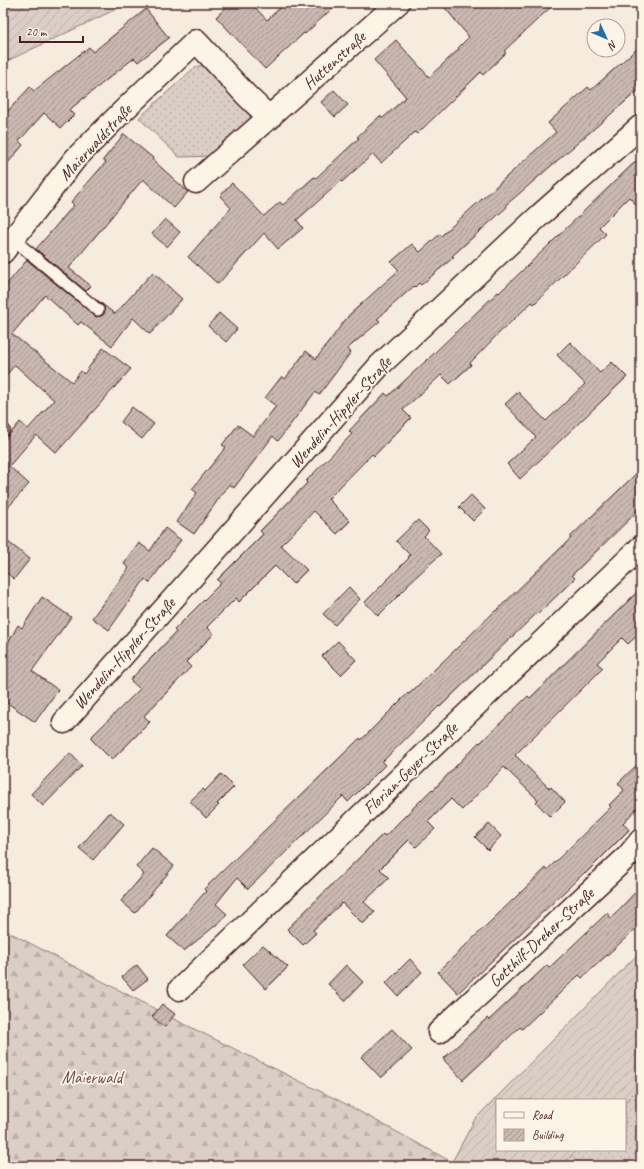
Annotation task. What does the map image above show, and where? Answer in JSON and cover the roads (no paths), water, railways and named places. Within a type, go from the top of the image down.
[{"type":"street","name":"Huttenstraße","points":[[196,182],[398,3]]},
{"type":"street","name":"Maierwaldstraße","points":[[8,246],[75,159],[196,41],[247,96],[270,118]]},
{"type":"street","name":"Wendelin-Hippler-Straße","points":[[64,722],[380,365],[540,215],[641,126]]},
{"type":"street","name":"Florian-Geyer-Straße","points":[[180,988],[641,547]]},
{"type":"street","name":"Gotthilf-Dreher-Straße","points":[[439,1032],[628,856],[641,840]]},
{"type":"lane","points":[[8,246],[98,310]]},
{"type":"park label","name":"Maierwald","points":[[92,1077]]}]
